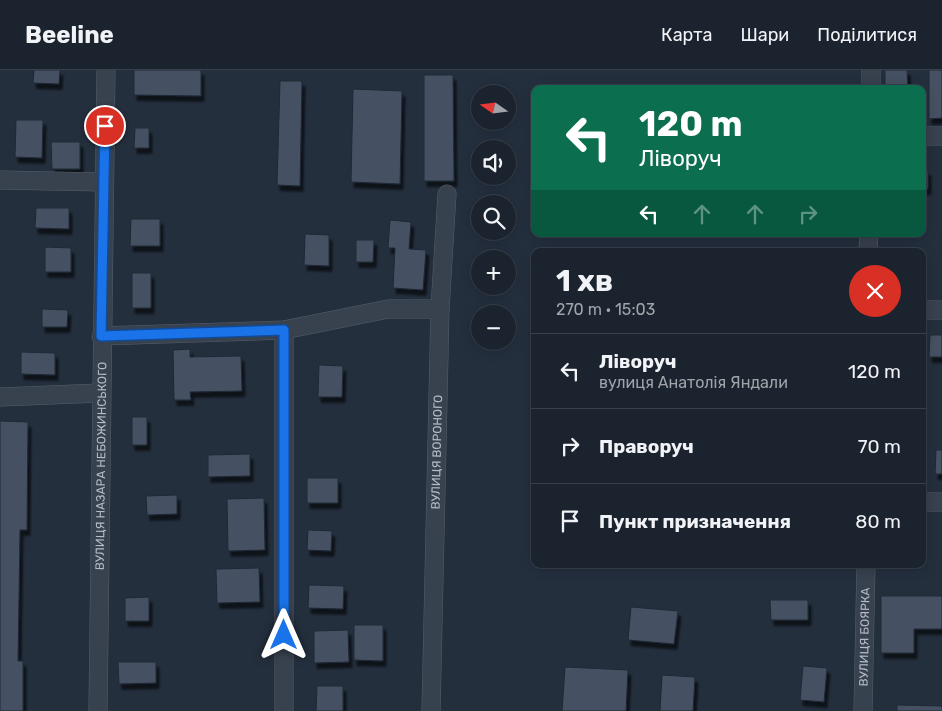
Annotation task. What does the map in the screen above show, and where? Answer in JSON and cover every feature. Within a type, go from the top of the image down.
[{"type":"street","name":"ВУЛИЦЯ НАЗАРА НЕБОЖИНСЬКОГО","points":[[98,711],[100,393],[106,70]]},
{"type":"street","points":[[871,70],[871,85]]},
{"type":"street","points":[[926,136],[942,136]]},
{"type":"street","points":[[0,180],[103,182]]},
{"type":"street","name":"ВУЛИЦЯ ВОРОНОГО","points":[[431,711],[440,309],[447,194]]},
{"type":"street","points":[[101,336],[284,330],[388,309],[440,309]]},
{"type":"street","points":[[926,310],[942,310]]},
{"type":"street","points":[[284,330],[284,711]]},
{"type":"street","points":[[0,397],[100,393]]},
{"type":"street","points":[[926,502],[942,502]]},
{"type":"street","name":"ВУЛИЦЯ БОЯРКА","points":[[862,711],[866,568]]},
{"type":"building","points":[[34,70],[60,70],[59,84],[33,83]]},
{"type":"building","points":[[134,70],[201,70],[201,96],[134,95]]},
{"type":"building","points":[[885,70],[907,70],[908,85],[885,85]]},
{"type":"building","points":[[929,70],[942,70],[942,118],[929,119]]},
{"type":"building","points":[[424,75],[453,75],[454,181],[424,181]]},
{"type":"building","points":[[280,81],[302,81],[300,186],[277,185]]},
{"type":"building","points":[[353,89],[402,91],[400,184],[351,182]]},
{"type":"building","points":[[16,120],[43,120],[42,158],[15,157]]},
{"type":"building","points":[[135,128],[149,128],[149,148],[134,148]]},
{"type":"building","points":[[51,142],[80,142],[80,169],[52,169]]},
{"type":"building","points":[[926,170],[928,170],[928,189],[926,189]]},
{"type":"building","points":[[36,208],[69,208],[69,229],[35,228]]},
{"type":"building","points":[[131,219],[160,219],[160,246],[130,246]]},
{"type":"building","points":[[390,220],[411,222],[409,249],[426,250],[423,290],[393,288],[395,248],[388,248]]},
{"type":"building","points":[[305,234],[329,235],[329,266],[304,265]]},
{"type":"building","points":[[356,240],[374,240],[373,262],[356,262]]},
{"type":"building","points":[[45,247],[71,248],[71,272],[45,272]]},
{"type":"building","points":[[132,273],[151,273],[151,308],[132,308]]},
{"type":"building","points":[[42,309],[68,310],[67,327],[42,327]]},
{"type":"building","points":[[930,335],[942,335],[942,357],[929,357]]},
{"type":"building","points":[[190,349],[190,357],[241,356],[242,391],[190,392],[191,400],[174,400],[173,350]]},
{"type":"building","points":[[21,352],[55,353],[55,375],[21,374]]},
{"type":"building","points":[[319,365],[343,366],[342,397],[318,397]]},
{"type":"building","points":[[132,417],[147,417],[147,445],[132,445]]},
{"type":"building","points":[[0,421],[28,422],[27,530],[20,530],[18,661],[23,661],[23,711],[0,711]]},
{"type":"building","points":[[936,450],[942,450],[942,474],[935,474]]},
{"type":"building","points":[[250,454],[250,476],[208,477],[208,455]]},
{"type":"building","points":[[307,478],[338,478],[338,503],[307,503]]},
{"type":"building","points":[[177,495],[177,514],[147,515],[146,496]]},
{"type":"building","points":[[264,498],[265,550],[228,551],[227,499]]},
{"type":"building","points":[[308,530],[332,531],[331,551],[307,550]]},
{"type":"building","points":[[259,568],[260,602],[217,603],[216,569]]},
{"type":"building","points":[[309,585],[344,586],[343,609],[308,608]]},
{"type":"building","points":[[881,596],[942,596],[942,629],[914,629],[914,653],[881,653]]},
{"type":"building","points":[[149,597],[149,621],[125,621],[125,598]]},
{"type":"building","points":[[770,600],[808,600],[808,620],[771,620]]},
{"type":"building","points":[[631,607],[678,611],[674,644],[628,640]]},
{"type":"building","points":[[354,625],[383,625],[383,661],[354,660]]},
{"type":"building","points":[[348,630],[349,662],[314,663],[314,631]]},
{"type":"building","points":[[118,662],[156,662],[156,683],[119,684]]},
{"type":"building","points":[[803,666],[827,668],[824,702],[800,700]]},
{"type":"building","points":[[565,667],[628,670],[626,711],[562,711]]},
{"type":"building","points":[[662,675],[695,677],[693,711],[660,711]]},
{"type":"building","points":[[317,686],[343,686],[343,711],[316,711]]},
{"type":"building","points":[[897,705],[942,706],[942,711],[897,711]]},
{"type":"route","points":[[105,126],[101,336],[284,330],[284,635]]}]
